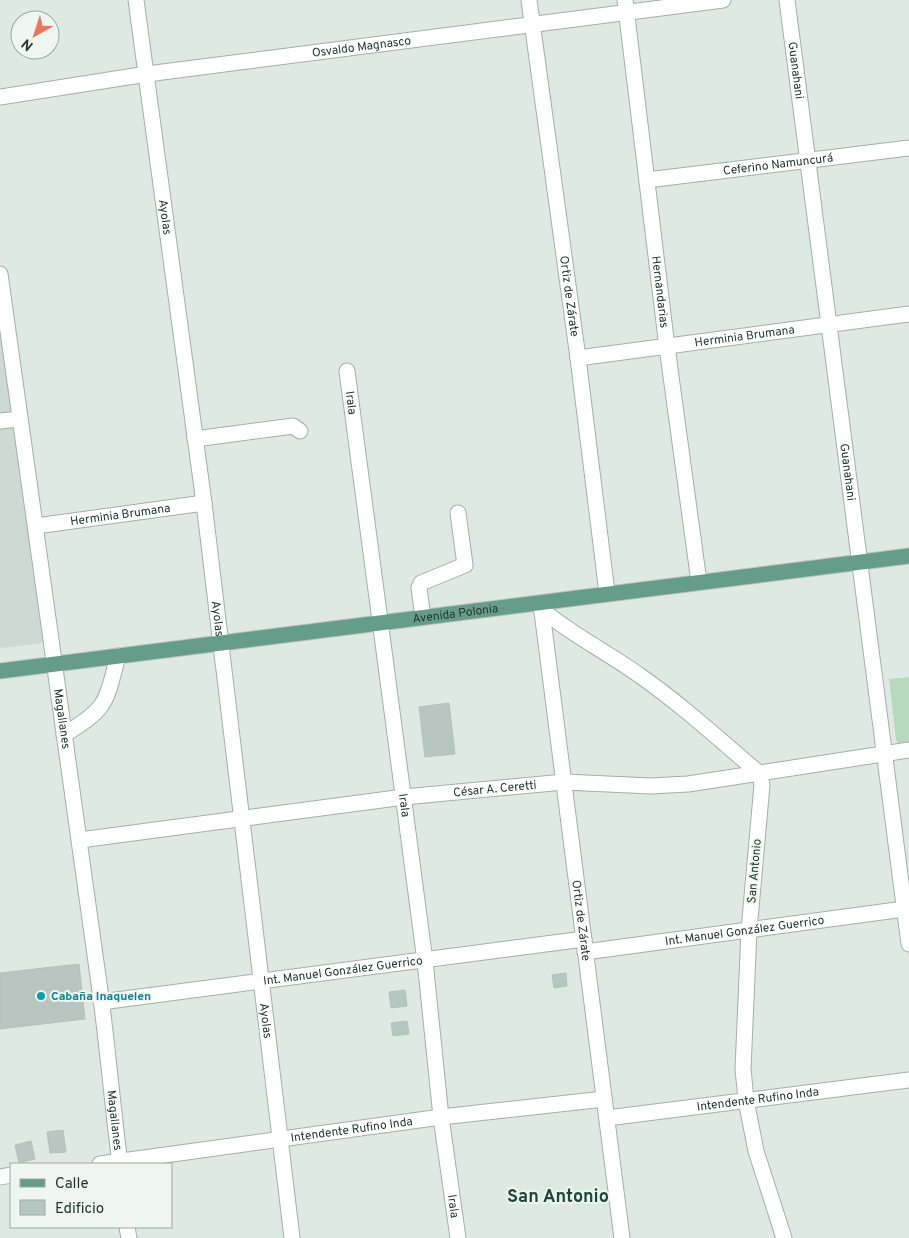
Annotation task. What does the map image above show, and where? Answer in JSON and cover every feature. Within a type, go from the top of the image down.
[{"type":"main road","name":"Avenida Polonia","points":[[0,671],[423,617],[541,606],[607,593],[909,556]]},
{"type":"street","name":"Ayolas","points":[[136,0],[204,503],[292,1238]]},
{"type":"street","name":"Ortiz de Zárate","points":[[529,0],[578,358],[607,593]]},
{"type":"street","name":"Osvaldo Magnasco","points":[[0,97],[147,74],[532,25],[625,6],[723,0]]},
{"type":"street","name":"Guanahani","points":[[787,0],[909,944]]},
{"type":"street","name":"Hernandarias","points":[[625,6],[667,346],[700,582]]},
{"type":"street","name":"Ceferino Namuncurá","points":[[647,180],[909,148]]},
{"type":"street","name":"Magallanes","points":[[0,274],[19,419],[36,526],[53,664],[80,840],[119,1163]]},
{"type":"street","name":"Herminia Brumana","points":[[578,358],[909,314]]},
{"type":"street","name":"Irala","points":[[347,371],[425,961],[441,1117],[458,1238]]},
{"type":"street","points":[[0,421],[19,419]]},
{"type":"street","points":[[195,439],[293,426],[300,431]]},
{"type":"street","name":"Herminia Brumana","points":[[36,526],[204,503]]},
{"type":"street","points":[[423,617],[419,588],[421,583],[465,565],[458,513]]},
{"type":"street","name":"Ortiz de Zárate","points":[[541,606],[622,1238]]},
{"type":"street","points":[[541,606],[563,627],[637,673],[675,700],[760,774]]},
{"type":"street","points":[[64,735],[90,719],[106,702],[118,656]]},
{"type":"street","name":"César A. Ceretti","points":[[80,840],[404,797],[564,782],[650,786],[688,784],[760,774],[884,752],[909,750]]},
{"type":"street","name":"San Antonio","points":[[760,774],[762,785],[749,930],[743,1069],[746,1100],[763,1177],[784,1238]]},
{"type":"street","name":"Int. Manuel González Guerrico","points":[[101,1002],[425,961],[749,930],[904,909]]},
{"type":"street","name":"Intendente Rufino Inda","points":[[607,1118],[909,1080]]},
{"type":"street","name":"Intendente Rufino Inda","points":[[119,1163],[441,1117],[604,1099]]},
{"type":"shaded area","points":[[0,298],[45,643],[0,648]]},
{"type":"green space","points":[[909,677],[909,745],[899,744],[896,740],[889,679]]},
{"type":"building","points":[[449,703],[455,754],[425,757],[419,707]]},
{"type":"building","name":"Cabaña Inaquelen","points":[[79,964],[85,1019],[0,1029],[0,973]]},
{"type":"building","points":[[566,973],[567,986],[554,988],[552,975]]},
{"type":"building","points":[[405,990],[407,1006],[391,1008],[389,992]]},
{"type":"building","points":[[407,1021],[409,1034],[393,1036],[391,1023]]},
{"type":"building","points":[[63,1130],[66,1152],[50,1153],[47,1132]]},
{"type":"building","points":[[31,1141],[35,1159],[19,1163],[15,1145]]},
{"type":"place","name":"Cabaña Inaquelen","points":[[41,996]]},
{"type":"district","name":"San Antonio","points":[[558,1196]]}]
